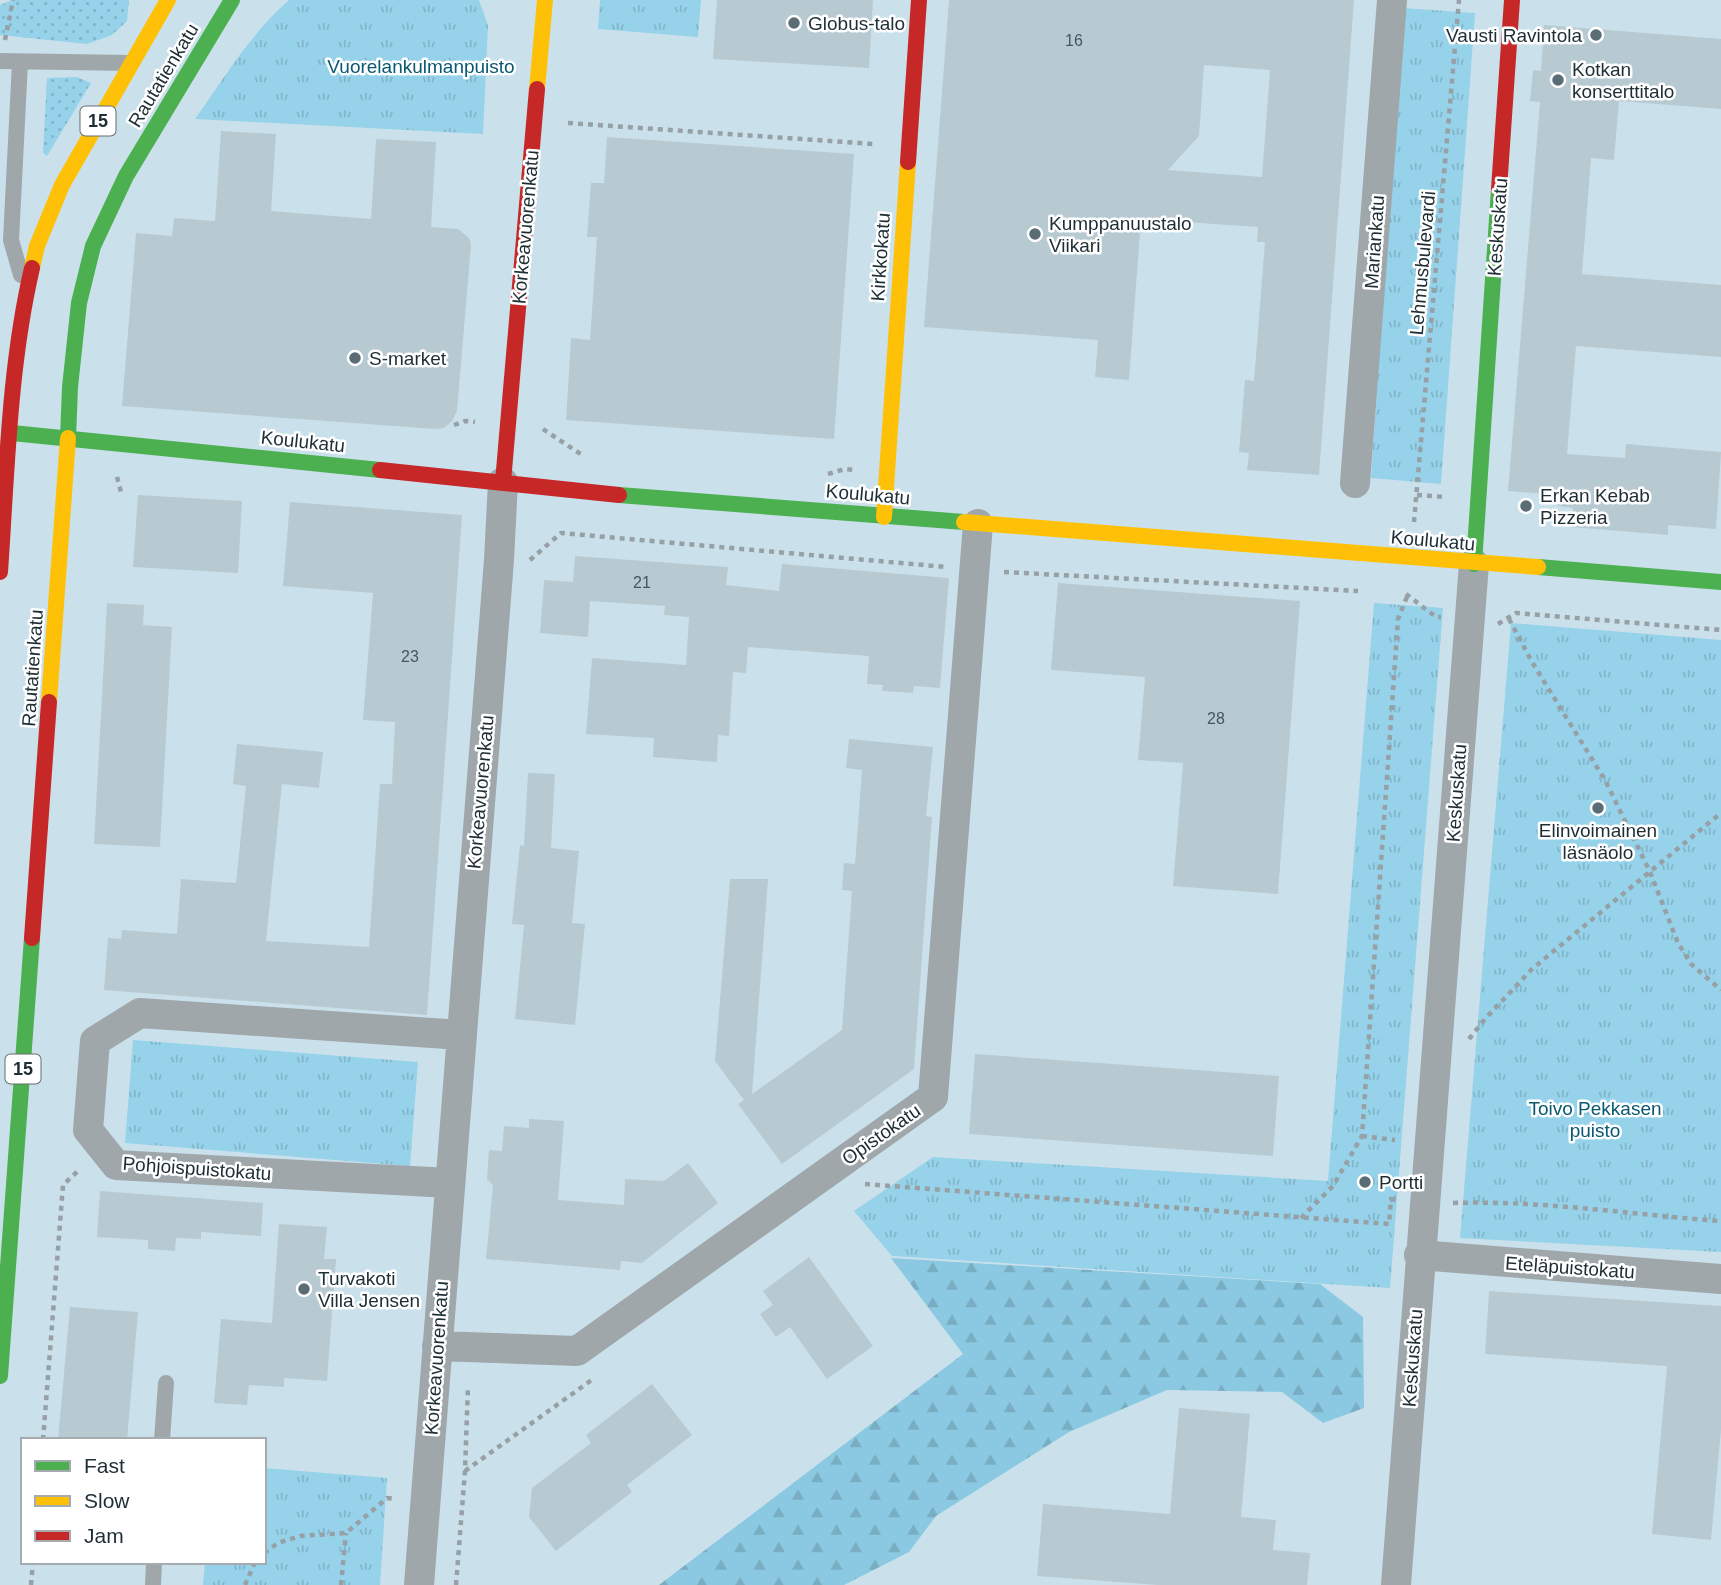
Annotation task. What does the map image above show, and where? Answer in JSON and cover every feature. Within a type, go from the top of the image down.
[{"type":"main road","name":"Rautatienkatu","points":[[0,572],[14,382],[26,294],[37,246],[62,185],[168,0]]},
{"type":"main road","name":"Rautatienkatu","points":[[0,1376],[66,487],[70,387],[79,303],[93,246],[126,176],[232,0]]},
{"type":"main road","name":"Korkeavuorenkatu","points":[[503,482],[545,0]]},
{"type":"main road","name":"Kirkkokatu","points":[[884,517],[919,0]]},
{"type":"main road","name":"Keskuskatu","points":[[1474,564],[1513,0]]},
{"type":"main road","name":"Koulukatu","points":[[12,433],[587,492],[1721,582]]},
{"type":"street","name":"Mariankatu","points":[[1355,483],[1392,0]]},
{"type":"street","name":"Korkeavuorenkatu","points":[[419,1585],[503,482]]},
{"type":"street","name":"Opistokatu","points":[[437,1346],[576,1351],[933,1097],[978,524]]},
{"type":"street","name":"Keskuskatu","points":[[1395,1585],[1474,564]]},
{"type":"street","name":"Pohjoispuistokatu","points":[[450,1183],[116,1165],[88,1130],[95,1041],[140,1013],[461,1035]]},
{"type":"street","name":"Eteläpuistokatu","points":[[1419,1255],[1721,1279]]},
{"type":"lane","points":[[0,61],[132,63]]},
{"type":"lane","points":[[20,62],[11,240],[26,294]]},
{"type":"lane","points":[[162,1438],[166,1383]]},
{"type":"lane","points":[[153,1585],[154,1564]]},
{"type":"path","name":"Lehmusbulevardi","points":[[1413,529],[1459,0]]},
{"type":"path","points":[[568,123],[874,144]]},
{"type":"path","points":[[588,535],[974,569],[1367,592]]},
{"type":"path","points":[[1394,593],[1408,594],[1436,617],[1469,621],[1500,624],[1516,613],[1721,630]]},
{"type":"path","points":[[1301,1218],[1333,1186],[1362,1136],[1398,619],[1408,594]]},
{"type":"path","points":[[1509,619],[1532,662],[1605,780],[1650,872],[1678,943],[1691,964],[1721,990]]},
{"type":"path","points":[[1468,1040],[1532,969],[1721,813]]},
{"type":"path","points":[[1362,1136],[1395,1140]]},
{"type":"path","points":[[43,1438],[62,1185],[103,1149]]},
{"type":"path","points":[[874,1177],[864,1184],[1389,1224],[1391,1199]]},
{"type":"path","points":[[1424,1202],[1486,1202],[1721,1221]]},
{"type":"path","points":[[465,1471],[594,1379]]},
{"type":"path","points":[[266,1552],[278,1543],[300,1536],[346,1533],[387,1497],[397,1499]]},
{"type":"path","points":[[341,1585],[346,1533]]},
{"type":"path","points":[[31,1585],[33,1564]]},
{"type":"path","points":[[245,1585],[255,1564]]},
{"type":"green space","points":[[12,0],[129,0],[127,21],[112,35],[87,44],[0,35],[0,5]]},
{"type":"green space","name":"Vuorelankulmanpuisto","points":[[289,0],[479,0],[488,25],[483,134],[195,119],[250,41]]},
{"type":"green space","points":[[600,0],[701,0],[698,37],[598,29]]},
{"type":"green space","points":[[1403,8],[1475,13],[1441,484],[1371,478]]},
{"type":"green space","points":[[77,77],[91,83],[47,156],[43,153],[47,78]]},
{"type":"green space","points":[[1374,603],[1443,608],[1390,1288],[892,1256],[854,1211],[933,1157],[1328,1181]]},
{"type":"green space","name":"Toivo Pekkasen puisto","points":[[1511,623],[1721,640],[1721,1252],[1460,1238]]},
{"type":"green space","points":[[133,1040],[418,1062],[410,1166],[125,1143]]},
{"type":"green space","points":[[891,1258],[1320,1284],[1363,1317],[1364,1408],[1323,1423],[1282,1392],[1167,1390],[1069,1432],[936,1516],[909,1552],[844,1585],[659,1585],[963,1354]]},
{"type":"green space","points":[[266,1468],[387,1478],[380,1585],[203,1585],[205,1564],[266,1564]]},
{"type":"building","name":"Globus-talo","points":[[717,0],[873,0],[869,68],[713,59]]},
{"type":"building","name":"Kumppanuustalo Viikari","points":[[949,0],[1354,0],[1319,475],[1247,470],[1249,453],[1239,452],[1245,380],[1254,381],[1265,242],[1257,242],[1258,227],[1141,219],[1129,380],[1095,377],[1098,340],[924,327]],"holes":[[[1204,65],[1270,70],[1262,177],[1168,170],[1199,136]]]},
{"type":"building","points":[[1544,25],[1721,39],[1721,109],[1619,101],[1614,160],[1591,158],[1582,274],[1721,285],[1721,357],[1576,346],[1567,454],[1625,458],[1626,444],[1721,452],[1716,529],[1668,525],[1668,535],[1571,527],[1573,508],[1558,506],[1560,495],[1508,491],[1540,102],[1530,101],[1533,70],[1541,71]]},
{"type":"building","points":[[221,131],[276,134],[271,211],[371,219],[376,139],[436,142],[431,227],[458,229],[469,238],[471,245],[457,411],[452,421],[444,428],[122,406],[136,233],[172,236],[174,218],[215,221]]},
{"type":"building","points":[[607,137],[854,154],[834,439],[566,420],[571,338],[590,340],[597,237],[587,237],[591,183],[604,183]]},
{"type":"building","points":[[138,495],[242,501],[238,573],[133,567]]},
{"type":"building","points":[[290,502],[462,515],[427,1015],[104,990],[108,938],[121,939],[122,930],[177,934],[181,879],[236,883],[246,786],[233,784],[237,744],[323,752],[319,788],[282,784],[266,941],[369,947],[380,784],[392,784],[395,722],[363,720],[373,593],[283,586]]},
{"type":"building","points":[[575,556],[728,567],[726,585],[779,591],[782,564],[949,578],[940,688],[914,686],[913,693],[882,691],[883,685],[867,684],[869,656],[748,647],[746,673],[733,672],[729,736],[718,735],[717,762],[653,757],[654,738],[586,734],[592,658],[686,665],[689,617],[664,615],[665,606],[590,601],[588,637],[540,633],[544,580],[573,582]]},
{"type":"building","points":[[1058,583],[1300,601],[1278,894],[1173,886],[1183,763],[1138,760],[1145,677],[1051,670]]},
{"type":"building","points":[[107,603],[144,605],[143,625],[172,627],[160,847],[94,844]]},
{"type":"building","points":[[849,739],[933,747],[926,816],[932,817],[914,1069],[782,1164],[738,1104],[744,1100],[715,1061],[730,879],[768,879],[752,1094],[842,1030],[852,891],[842,890],[844,863],[855,864],[862,770],[846,768]]},
{"type":"building","points":[[528,773],[555,774],[551,848],[579,851],[572,923],[585,924],[575,1025],[515,1019],[524,925],[512,924],[520,845],[524,846]]},
{"type":"building","points":[[975,1054],[1279,1076],[1273,1156],[969,1134]]},
{"type":"building","points":[[529,1119],[564,1121],[558,1200],[624,1205],[625,1179],[664,1181],[688,1163],[718,1203],[642,1263],[621,1261],[620,1270],[486,1259],[493,1185],[487,1179],[489,1150],[502,1151],[504,1126],[529,1128]]},
{"type":"building","points":[[100,1191],[263,1203],[261,1236],[201,1232],[201,1239],[176,1238],[175,1251],[148,1249],[148,1240],[97,1237]]},
{"type":"building","name":"Turvakoti Villa Jensen","points":[[279,1224],[327,1227],[324,1259],[336,1259],[327,1381],[284,1378],[284,1387],[249,1385],[247,1405],[214,1403],[221,1319],[272,1323]]},
{"type":"building","points":[[809,1257],[873,1346],[827,1379],[790,1327],[776,1337],[760,1314],[773,1305],[763,1291]]},
{"type":"building","points":[[1489,1291],[1721,1306],[1721,1430],[1711,1540],[1652,1534],[1667,1366],[1485,1354]]},
{"type":"building","points":[[70,1307],[138,1312],[127,1438],[58,1438]]},
{"type":"building","points":[[652,1384],[692,1435],[627,1485],[632,1492],[556,1551],[529,1517],[532,1488],[591,1443],[586,1435]]},
{"type":"building","points":[[1179,1408],[1250,1414],[1241,1517],[1276,1520],[1273,1550],[1310,1553],[1307,1585],[1158,1585],[1037,1576],[1043,1504],[1170,1514]]},
{"type":"traffic: fast","points":[[68,438],[70,387],[79,303],[93,246],[126,176],[232,0]]},
{"type":"traffic: fast","points":[[1474,564],[1499,189]]},
{"type":"traffic: fast","points":[[12,433],[380,470]]},
{"type":"traffic: fast","points":[[619,495],[964,522]]},
{"type":"traffic: fast","points":[[1538,567],[1721,582]]},
{"type":"traffic: fast","points":[[0,1376],[32,938]]},
{"type":"traffic: slow","points":[[32,268],[37,246],[62,185],[168,0]]},
{"type":"traffic: slow","points":[[537,89],[545,0]]},
{"type":"traffic: slow","points":[[884,517],[908,162]]},
{"type":"traffic: slow","points":[[49,702],[68,438]]},
{"type":"traffic: slow","points":[[964,522],[1538,567]]},
{"type":"traffic: jam","points":[[908,162],[919,0]]},
{"type":"traffic: jam","points":[[1499,189],[1512,0]]},
{"type":"traffic: jam","points":[[503,482],[537,89]]},
{"type":"traffic: jam","points":[[0,572],[14,381],[32,268]]},
{"type":"traffic: jam","points":[[380,470],[619,495]]},
{"type":"traffic: jam","points":[[32,938],[49,702]]},
{"type":"place","name":"Globus-talo","points":[[794,23]]},
{"type":"place","name":"Vausti Ravintola","points":[[1596,35]]},
{"type":"place","name":"Kotkan konserttitalo","points":[[1558,80]]},
{"type":"place","name":"Kumppanuustalo Viikari","points":[[1035,234]]},
{"type":"place","name":"S-market","points":[[355,358]]},
{"type":"place","name":"Erkan Kebab Pizzeria","points":[[1526,506]]},
{"type":"place","name":"Elinvoimainen läsnäolo","points":[[1598,808]]},
{"type":"place","name":"Portti","points":[[1365,1182]]},
{"type":"place","name":"Turvakoti Villa Jensen","points":[[304,1289]]}]
